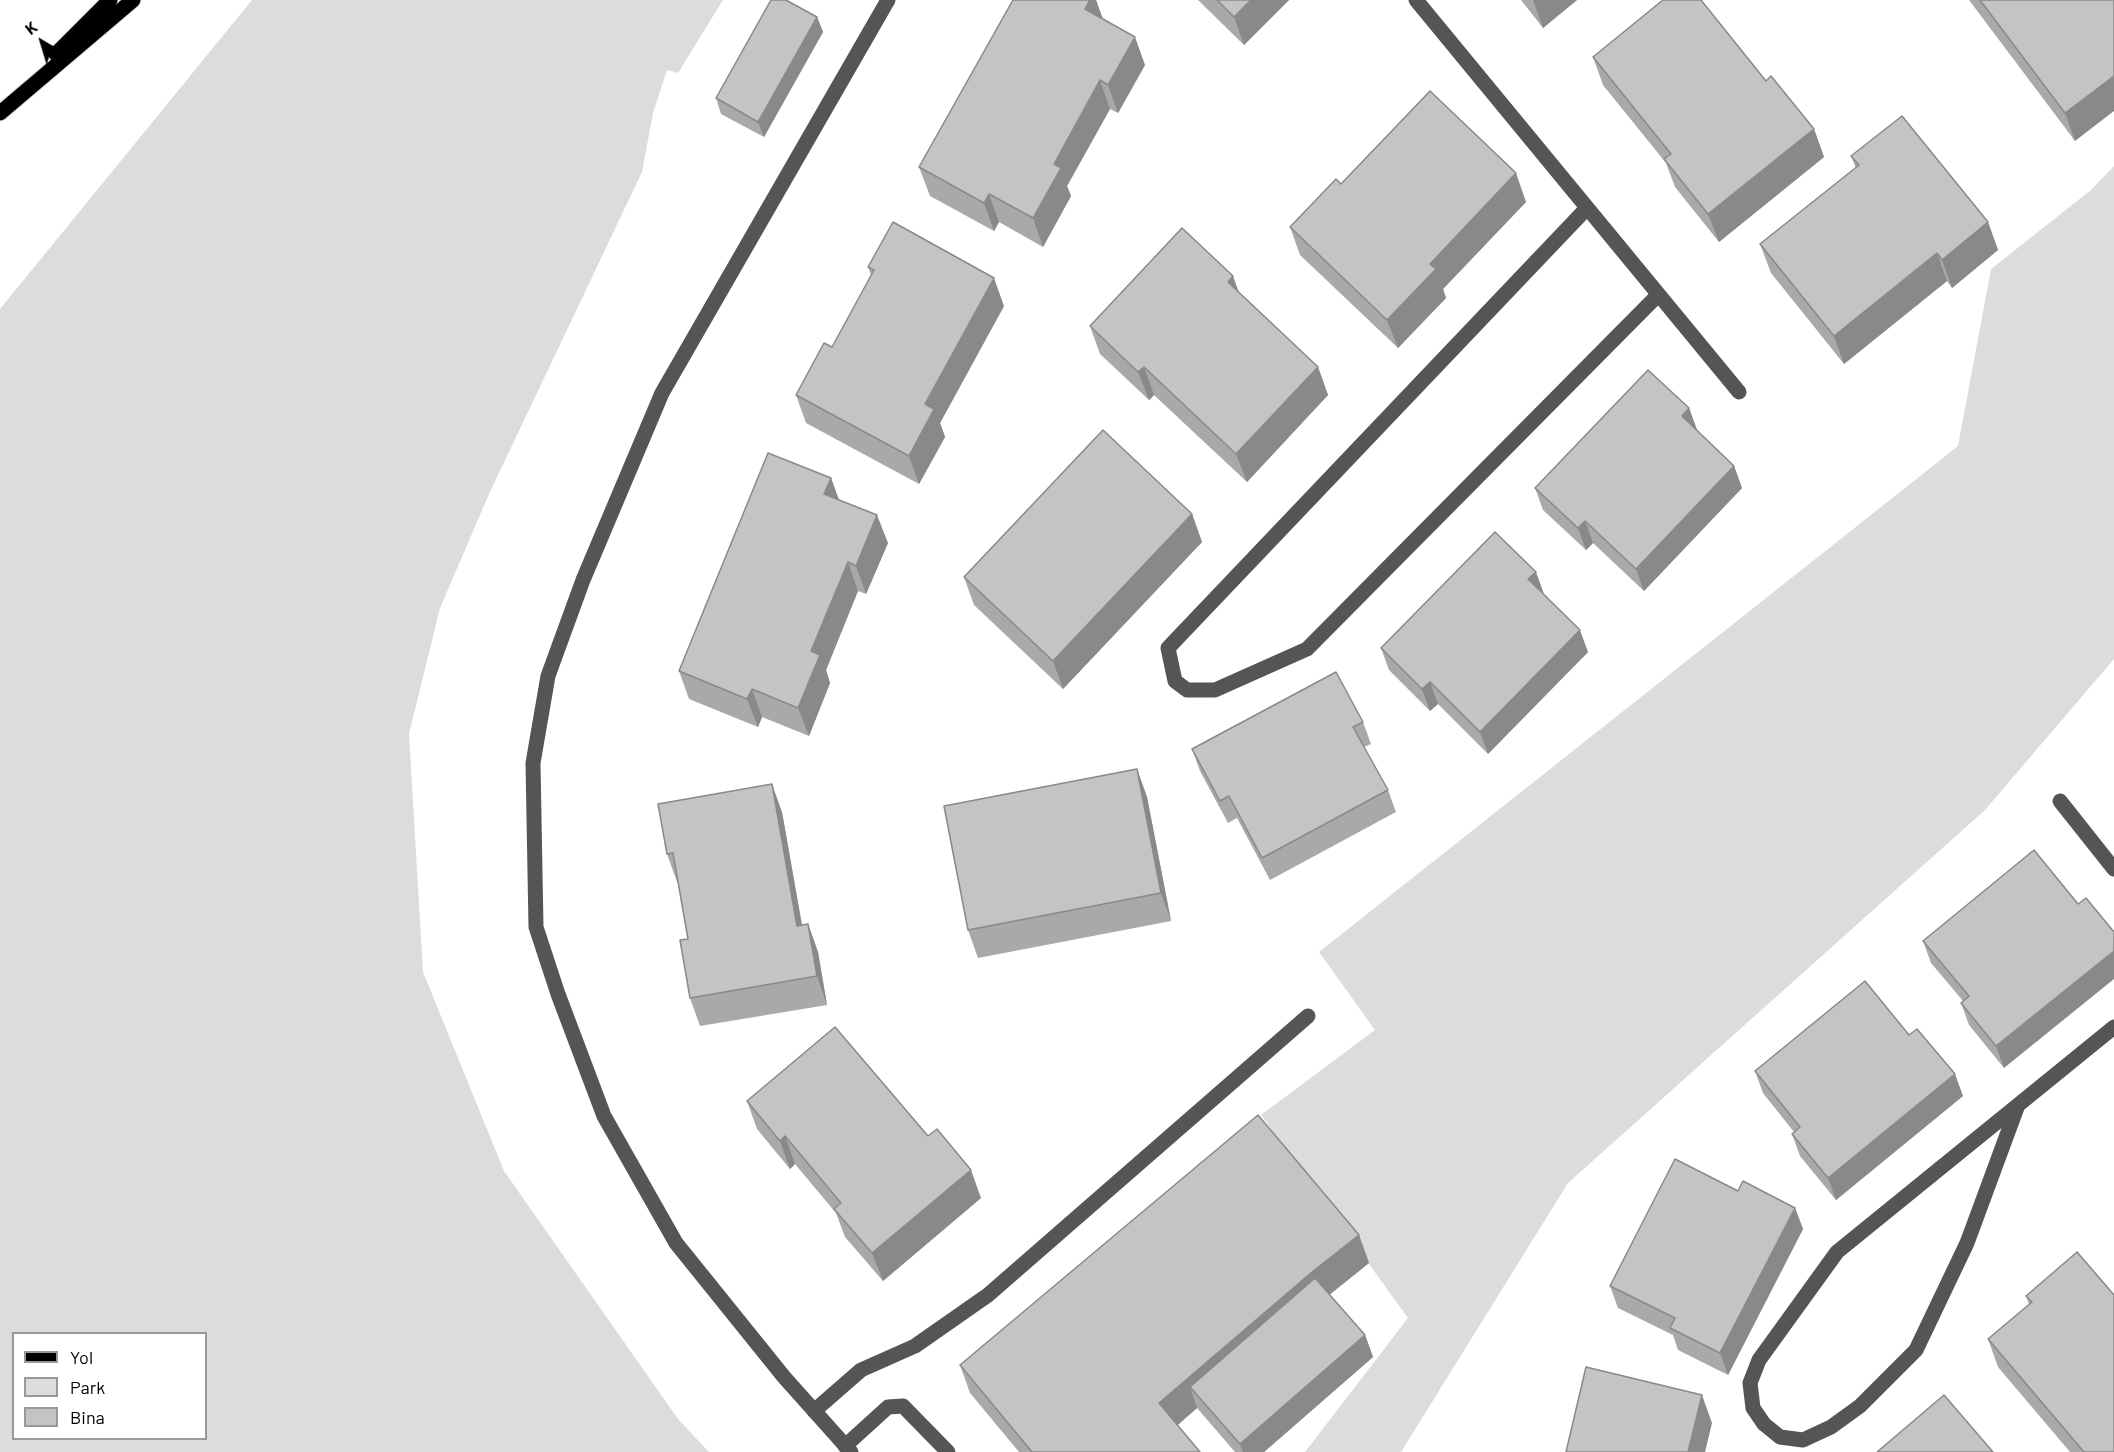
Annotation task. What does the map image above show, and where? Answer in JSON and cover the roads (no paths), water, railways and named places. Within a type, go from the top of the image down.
[{"type":"main road","points":[[0,109],[110,0]]},
{"type":"main road","points":[[0,113],[133,0]]},
{"type":"street","points":[[888,0],[662,393],[583,580],[548,676],[533,763],[536,927],[558,994],[604,1116],[676,1243],[783,1377],[848,1449],[888,1407],[903,1406],[948,1452]]},
{"type":"street","points":[[1416,0],[1739,392]]},
{"type":"street","points":[[1587,208],[1168,648],[1174,681],[1187,690],[1215,690],[1307,649],[1658,295]]},
{"type":"street","points":[[2060,801],[2114,869]]},
{"type":"street","points":[[814,1411],[861,1370],[915,1346],[988,1295],[1308,1016]]},
{"type":"street","points":[[2018,1105],[1966,1243],[1916,1350],[1860,1406],[1831,1427],[1803,1440],[1780,1437],[1764,1424],[1753,1408],[1750,1383],[1759,1360],[1837,1252],[2114,1027]]}]
